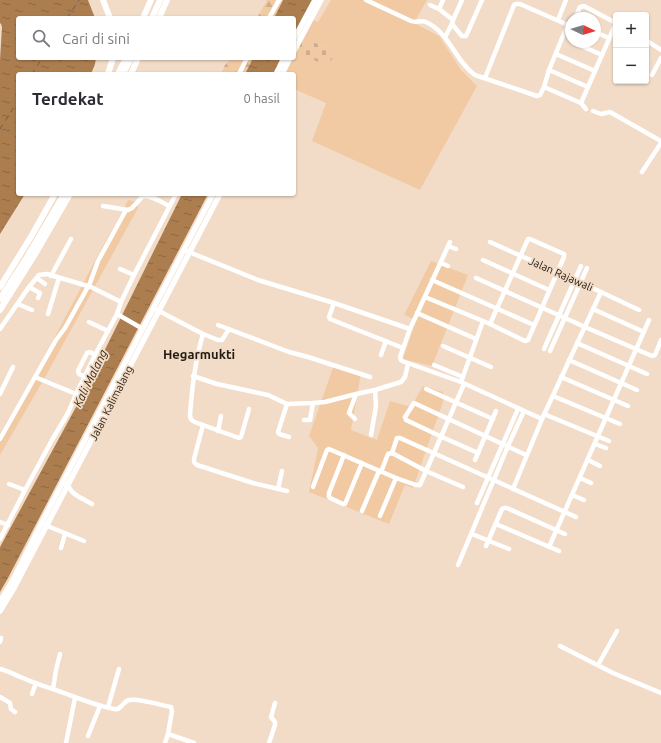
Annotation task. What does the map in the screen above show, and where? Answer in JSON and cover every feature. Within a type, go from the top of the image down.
[{"type":"highway","points":[[103,0],[109,16]]},
{"type":"highway","points":[[144,16],[151,0]]},
{"type":"highway","points":[[149,16],[156,0]]},
{"type":"highway","points":[[153,16],[161,0]]},
{"type":"highway","points":[[156,16],[161,0]]},
{"type":"highway","points":[[160,16],[167,0]]},
{"type":"highway","points":[[109,72],[112,60]]},
{"type":"highway","points":[[119,72],[125,60]]},
{"type":"highway","points":[[126,72],[131,60]]},
{"type":"highway","points":[[132,72],[137,60]]},
{"type":"highway","points":[[0,287],[54,196]]},
{"type":"highway","points":[[0,293],[59,196]]},
{"type":"highway","points":[[0,299],[63,196]]},
{"type":"highway","points":[[0,310],[69,196]]},
{"type":"main road","points":[[296,35],[314,0]]},
{"type":"main road","points":[[296,47],[321,0]]},
{"type":"main road","points":[[277,72],[283,60]]},
{"type":"main road","points":[[283,72],[289,60]]},
{"type":"main road","name":"Jalan Kalimalang","points":[[187,251],[212,196]]},
{"type":"main road","name":"Jalan Kalimalang","points":[[0,602],[44,525],[187,251],[219,196]]},
{"type":"main road","name":"Jalan Kalimalang","points":[[66,483],[141,328],[156,310]]},
{"type":"main road","name":"Jalan Kalimalang","points":[[0,611],[14,588],[44,525]]},
{"type":"street","points":[[270,16],[279,0]]},
{"type":"street","points":[[366,0],[411,21],[423,21],[435,27],[445,37],[470,71],[475,75],[537,96],[540,95],[544,88],[549,70],[565,33]]},
{"type":"street","points":[[439,9],[443,0]]},
{"type":"street","points":[[445,37],[462,0]]},
{"type":"street","points":[[430,5],[439,9],[453,22],[462,36],[466,36],[482,0]]},
{"type":"street","points":[[558,20],[566,0]]},
{"type":"street","points":[[485,78],[514,5],[520,4],[565,23]]},
{"type":"street","points":[[578,12],[580,7],[584,6],[595,12]]},
{"type":"street","points":[[601,15],[613,21]]},
{"type":"street","points":[[581,103],[613,29]]},
{"type":"street","points":[[601,35],[609,38]]},
{"type":"street","points":[[649,42],[661,50]]},
{"type":"street","points":[[587,48],[602,55]]},
{"type":"street","points":[[556,54],[595,71]]},
{"type":"street","points":[[652,76],[661,58]]},
{"type":"street","points":[[240,72],[246,60]]},
{"type":"street","points":[[549,70],[588,87]]},
{"type":"street","points":[[544,88],[581,103],[586,109]]},
{"type":"street","points":[[593,111],[601,114],[610,112],[661,142],[642,172]]},
{"type":"street","points":[[103,206],[126,210],[132,208],[143,196],[146,196],[152,197],[169,206]]},
{"type":"street","points":[[0,539],[25,490],[68,413],[108,331],[119,315],[121,302],[175,196]]},
{"type":"street","points":[[0,439],[90,283],[98,261],[126,210]]},
{"type":"street","points":[[52,276],[70,238]]},
{"type":"street","points":[[425,297],[490,324],[526,341],[529,339],[564,254],[530,239],[527,241],[490,324]]},
{"type":"street","name":"Jalan Rajawali","points":[[490,242],[639,310]]},
{"type":"street","points":[[456,249],[449,244],[410,329],[400,357],[401,360],[405,363],[462,383],[518,409],[609,441]]},
{"type":"street","points":[[187,251],[258,280],[334,303],[410,329]]},
{"type":"street","points":[[483,260],[549,290]]},
{"type":"street","points":[[441,263],[448,266]]},
{"type":"street","points":[[544,350],[581,266]]},
{"type":"street","points":[[550,351],[587,268]]},
{"type":"street","points":[[120,269],[134,275]]},
{"type":"street","points":[[0,329],[29,287],[41,274],[47,274],[88,286],[121,302]]},
{"type":"street","points":[[37,278],[45,284]]},
{"type":"street","points":[[48,314],[59,278]]},
{"type":"street","points":[[476,278],[652,356],[654,356],[661,340]]},
{"type":"street","points":[[432,280],[534,325]]},
{"type":"street","points":[[29,287],[40,293],[38,298]]},
{"type":"street","points":[[512,489],[561,377],[601,292]]},
{"type":"street","points":[[334,303],[329,318],[330,319],[403,348]]},
{"type":"street","points":[[18,304],[32,310]]},
{"type":"street","points":[[593,309],[644,332]]},
{"type":"street","points":[[156,310],[218,340],[222,340],[229,328]]},
{"type":"street","points":[[417,313],[476,339]]},
{"type":"street","points":[[119,315],[141,328]]},
{"type":"street","points":[[549,547],[649,320]]},
{"type":"street","points":[[313,487],[327,450],[329,449],[396,478],[419,485],[421,484],[456,403],[463,377],[483,321]]},
{"type":"street","points":[[89,322],[108,331]]},
{"type":"street","points":[[218,325],[289,352],[370,377]]},
{"type":"street","points":[[203,334],[198,349],[193,376],[190,418],[192,421],[238,439],[241,437],[249,409]]},
{"type":"street","points":[[381,355],[386,341]]},
{"type":"street","points":[[577,343],[646,374]]},
{"type":"street","points":[[443,346],[491,367]]},
{"type":"street","points":[[85,377],[78,373],[87,352],[96,355]]},
{"type":"street","points":[[569,360],[637,390]]},
{"type":"street","points":[[193,376],[217,384],[268,395],[287,404],[313,403],[325,402],[401,382],[405,377],[408,364]]},
{"type":"street","points":[[434,365],[463,377]]},
{"type":"street","points":[[0,394],[14,367]]},
{"type":"street","points":[[35,377],[76,394]]},
{"type":"street","points":[[561,377],[628,406]]},
{"type":"street","points":[[426,389],[493,419]]},
{"type":"street","points":[[372,435],[376,406],[375,390]]},
{"type":"street","points":[[355,419],[350,413],[356,394]]},
{"type":"street","points":[[553,396],[620,424]]},
{"type":"street","points":[[304,420],[310,420],[313,403]]},
{"type":"street","points":[[478,453],[406,420],[405,418],[413,404],[414,403],[526,455]]},
{"type":"street","points":[[287,404],[278,432],[279,434],[288,438]]},
{"type":"street","points":[[477,503],[518,409]]},
{"type":"street","points":[[475,460],[496,411]]},
{"type":"street","points":[[458,565],[524,411]]},
{"type":"street","points":[[218,431],[220,416]]},
{"type":"street","points":[[204,425],[194,459],[194,463],[196,465],[253,483],[287,491]]},
{"type":"street","points":[[362,511],[388,454],[392,453],[397,438],[399,437],[576,517]]},
{"type":"street","points":[[595,444],[606,448]]},
{"type":"street","points":[[392,453],[426,471],[463,487]]},
{"type":"street","points":[[344,455],[329,494],[330,498],[343,504],[345,504],[362,463]]},
{"type":"street","points":[[588,460],[600,466]]},
{"type":"street","points":[[278,489],[282,471]]},
{"type":"street","points":[[380,516],[396,478]]},
{"type":"street","points":[[580,478],[591,483]]},
{"type":"street","points":[[66,483],[74,494],[92,504]]},
{"type":"street","points":[[9,484],[25,490]]},
{"type":"street","points":[[572,496],[584,500]]},
{"type":"street","points":[[486,546],[503,508],[507,508],[565,534]]},
{"type":"street","points":[[0,522],[8,525]]},
{"type":"street","points":[[496,524],[559,551]]},
{"type":"street","points":[[44,525],[84,541]]},
{"type":"street","points":[[61,548],[65,534]]},
{"type":"street","points":[[472,534],[509,549]]},
{"type":"street","points":[[598,665],[617,631]]},
{"type":"street","points":[[560,646],[661,693]]},
{"type":"street","points":[[53,689],[60,654]]},
{"type":"street","points":[[0,669],[75,698],[115,710],[125,702],[136,699],[171,707],[172,709],[168,734],[165,743]]},
{"type":"street","points":[[108,707],[119,669]]},
{"type":"street","points":[[32,694],[36,683]]},
{"type":"street","points":[[0,697],[10,703],[10,709],[15,712]]},
{"type":"street","points":[[66,743],[75,698]]},
{"type":"street","points":[[269,743],[275,725],[275,722],[271,717],[275,703]]},
{"type":"street","points":[[88,736],[100,706]]},
{"type":"street","points":[[168,734],[194,743]]},
{"type":"green space","points":[[267,0],[276,0],[281,3],[275,16],[258,16]]},
{"type":"green space","points":[[331,0],[427,0],[414,23],[439,36],[461,70],[477,86],[420,190],[312,141],[326,103],[296,90],[296,72],[278,72],[283,60],[296,60],[296,50],[337,53],[296,34],[306,17],[318,22]]},
{"type":"green space","points":[[296,34],[337,53],[326,66],[296,51]]},
{"type":"green space","points":[[229,60],[252,60],[246,72],[222,72]]},
{"type":"green space","points":[[128,200],[137,202],[138,208],[44,379],[0,455],[0,434],[40,365]]},
{"type":"green space","points":[[431,261],[468,275],[432,366],[403,359],[416,320],[404,315]]},
{"type":"green space","points":[[334,365],[361,373],[351,430],[377,440],[390,401],[411,407],[423,386],[443,392],[443,402],[413,488],[405,485],[389,524],[309,492],[318,448],[309,436]]},
{"type":"water","points":[[0,0],[88,0],[94,16],[16,16],[16,60],[96,60],[92,72],[16,72],[16,196],[24,196],[0,234],[0,60],[2,27],[0,23]]},
{"type":"water","points":[[283,0],[315,0],[296,35],[296,16],[275,16]]},
{"type":"water","points":[[252,60],[283,60],[277,72],[246,72]]},
{"type":"water","points":[[181,196],[207,196],[0,592],[0,547],[82,396]]},
{"type":"railway","points":[[68,16],[79,0]]},
{"type":"railway","points":[[33,72],[41,60]]},
{"type":"railway","points":[[0,129],[16,104]]},
{"type":"district","name":"Hegarmukti","points":[[199,354]]},
{"type":"water label","name":"Kali Malang","points":[[90,378]]}]
